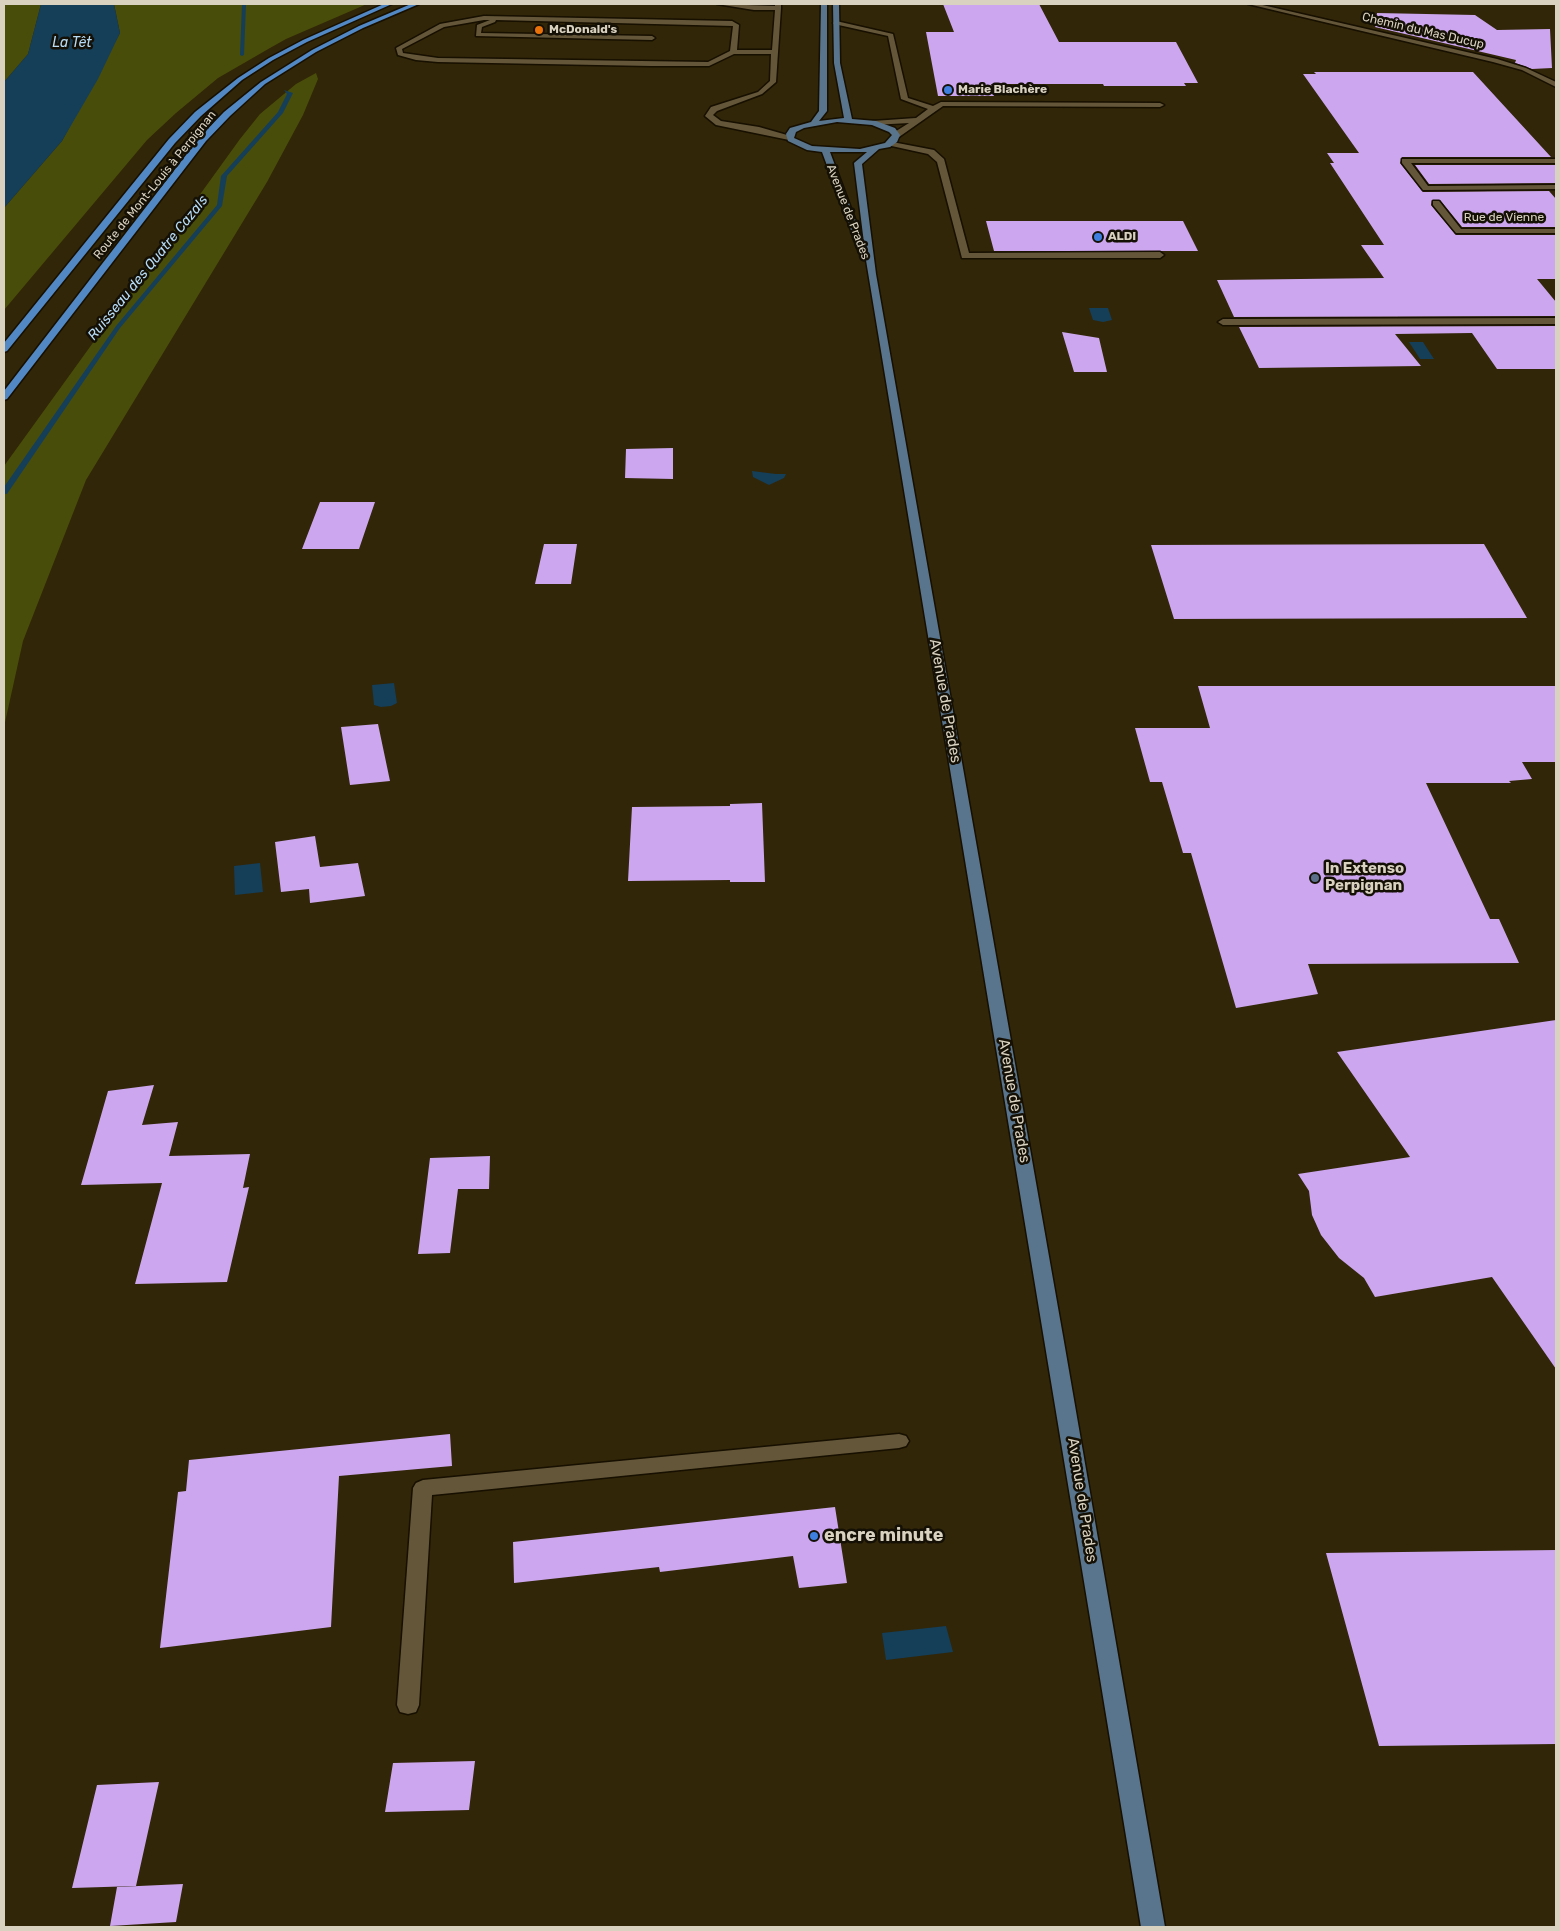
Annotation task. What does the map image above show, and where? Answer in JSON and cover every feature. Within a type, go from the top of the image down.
[{"type":"highway","name":"Route de Mont-Louis à Perpignan","points":[[4,349],[172,141],[198,114],[240,79],[271,60],[305,41],[389,4]]},
{"type":"highway","name":"Route de Mont-Louis à Perpignan","points":[[4,397],[139,220],[203,139],[226,114],[263,83],[314,51],[361,27],[416,4]]},
{"type":"main road","points":[[814,123],[823,111],[824,4]]},
{"type":"main road","points":[[836,4],[837,63],[845,110],[849,121]]},
{"type":"main road","points":[[849,121],[873,123],[892,130],[896,135],[890,143],[860,151],[810,148],[791,139],[790,134],[793,130],[814,123],[849,121]]},
{"type":"main road","name":"Avenue de Prades","points":[[876,148],[858,163],[872,274],[1056,1346],[1153,1927]]},
{"type":"main road","name":"Avenue de Prades","points":[[825,150],[872,274]]},
{"type":"street","points":[[720,4],[754,8],[778,6],[773,82],[760,92],[714,109],[709,116],[719,123],[756,129],[791,139]]},
{"type":"street","name":"Chemin du Mas Ducup","points":[[1251,4],[1495,60],[1524,69],[1556,85]]},
{"type":"street","points":[[733,52],[736,25],[732,24],[484,18],[442,25],[399,48],[400,54],[438,60],[651,64],[709,64],[733,52],[775,52]]},
{"type":"street","points":[[652,38],[478,36],[479,26],[492,21],[655,22]]},
{"type":"street","points":[[836,23],[891,35],[905,99],[934,109]]},
{"type":"street","points":[[1544,78],[1556,78]]},
{"type":"street","points":[[896,135],[941,104],[1160,105]]},
{"type":"street","points":[[873,123],[919,120]]},
{"type":"street","points":[[756,129],[793,130]]},
{"type":"street","points":[[890,143],[931,152],[941,161],[965,256],[1160,255]]},
{"type":"street","points":[[1556,161],[1405,161],[1426,188],[1556,187]]},
{"type":"street","name":"Rue de Vienne","points":[[1436,203],[1459,231],[1556,231]]},
{"type":"street","points":[[1223,322],[1556,321]]},
{"type":"street","points":[[408,1705],[423,1488],[899,1440]]},
{"type":"shaded area","points":[[4,4],[41,4],[28,54],[4,82]]},
{"type":"shaded area","points":[[114,4],[367,4],[286,39],[270,48],[218,78],[176,113],[147,140],[4,310],[4,208],[62,141],[120,33]]},
{"type":"shaded area","points":[[316,73],[318,79],[303,115],[267,182],[86,480],[23,641],[4,727],[4,466],[240,139],[260,114],[296,84]]},
{"type":"water","name":"La Têt","points":[[41,4],[114,4],[120,33],[98,79],[62,141],[4,208],[4,82],[28,54]]},
{"type":"water","points":[[1089,308],[1108,308],[1112,320],[1103,322],[1093,320]]},
{"type":"water","points":[[1409,342],[1423,342],[1434,359],[1420,359]]},
{"type":"water","points":[[752,471],[786,474],[784,478],[769,485],[753,477]]},
{"type":"water","points":[[394,683],[397,703],[381,707],[374,705],[372,685]]},
{"type":"water","points":[[260,863],[263,892],[235,895],[234,866]]},
{"type":"water","points":[[946,1626],[953,1652],[886,1660],[882,1633]]},
{"type":"building","points":[[943,4],[1039,4],[1059,42],[1176,42],[1198,83],[1184,83],[1186,86],[991,84],[994,96],[938,96],[926,32],[954,32]]},
{"type":"building","points":[[1377,13],[1475,15],[1497,30],[1550,29],[1552,68],[1532,69],[1515,63],[1516,60],[1375,27]]},
{"type":"building","points":[[1314,72],[1473,72],[1551,157],[1402,157],[1400,163],[1423,192],[1549,191],[1556,199],[1556,227],[1462,227],[1440,200],[1432,200],[1431,205],[1456,235],[1556,235],[1556,279],[1537,279],[1556,302],[1556,316],[1234,317],[1217,280],[1384,278],[1361,245],[1384,245],[1330,163],[1334,163],[1327,153],[1359,153],[1303,74],[1316,74]]},
{"type":"building","points":[[1415,165],[1556,165],[1556,183],[1429,184]]},
{"type":"building","name":"ALDI","points":[[986,221],[1183,221],[1198,251],[994,251]]},
{"type":"building","points":[[1556,326],[1556,369],[1497,369],[1472,333],[1395,334],[1421,366],[1259,368],[1239,327]]},
{"type":"building","points":[[1062,332],[1099,338],[1107,372],[1074,372]]},
{"type":"building","points":[[673,448],[673,479],[625,478],[626,449]]},
{"type":"building","points":[[320,502],[375,502],[359,549],[302,549]]},
{"type":"building","points":[[544,544],[577,544],[571,584],[535,584]]},
{"type":"building","points":[[1484,544],[1527,618],[1174,619],[1151,545]]},
{"type":"building","points":[[1198,686],[1556,686],[1556,762],[1522,762],[1532,779],[1509,781],[1511,783],[1426,783],[1490,919],[1499,919],[1519,963],[1308,964],[1318,994],[1236,1008],[1191,853],[1183,853],[1162,782],[1150,782],[1135,728],[1210,728]]},
{"type":"building","points":[[378,724],[390,781],[350,785],[341,727]]},
{"type":"building","points":[[762,803],[765,882],[730,882],[730,880],[628,881],[632,807],[730,806],[730,804]]},
{"type":"building","points":[[315,836],[320,867],[358,863],[365,896],[310,903],[309,889],[281,892],[275,842]]},
{"type":"building","points":[[1556,1020],[1556,1369],[1492,1277],[1375,1297],[1364,1278],[1339,1258],[1321,1235],[1312,1215],[1309,1191],[1298,1174],[1410,1157],[1337,1052]]},
{"type":"building","points":[[154,1085],[142,1125],[178,1122],[169,1156],[250,1154],[243,1188],[249,1187],[227,1282],[135,1284],[162,1183],[81,1185],[108,1091]]},
{"type":"building","points":[[490,1156],[489,1189],[458,1189],[450,1253],[418,1254],[430,1158]]},
{"type":"building","points":[[450,1434],[452,1466],[339,1476],[331,1627],[160,1648],[178,1492],[186,1491],[189,1460]]},
{"type":"building","points":[[835,1507],[847,1583],[799,1588],[793,1556],[660,1572],[659,1567],[514,1583],[513,1542]]},
{"type":"building","points":[[1556,1550],[1556,1744],[1379,1746],[1326,1553]]},
{"type":"building","points":[[475,1761],[469,1810],[385,1812],[393,1763]]},
{"type":"building","points":[[159,1782],[136,1886],[72,1888],[97,1785]]},
{"type":"building","points":[[183,1884],[176,1922],[110,1926],[117,1887]]},
{"type":"waterway","name":"Ruisseau des Quatre Cazals","points":[[242,55],[244,4]]},
{"type":"waterway","name":"Ruisseau des Quatre Cazals","points":[[4,492],[118,327],[220,205],[224,176],[280,113],[290,93],[286,91]]},
{"type":"place","name":"McDonald's","points":[[539,30]]},
{"type":"place","name":"Marie Blachère","points":[[948,90]]},
{"type":"place","name":"ALDI","points":[[1098,237]]},
{"type":"place","name":"In Extenso Perpignan","points":[[1315,878]]},
{"type":"place","name":"encre minute","points":[[814,1536]]}]
